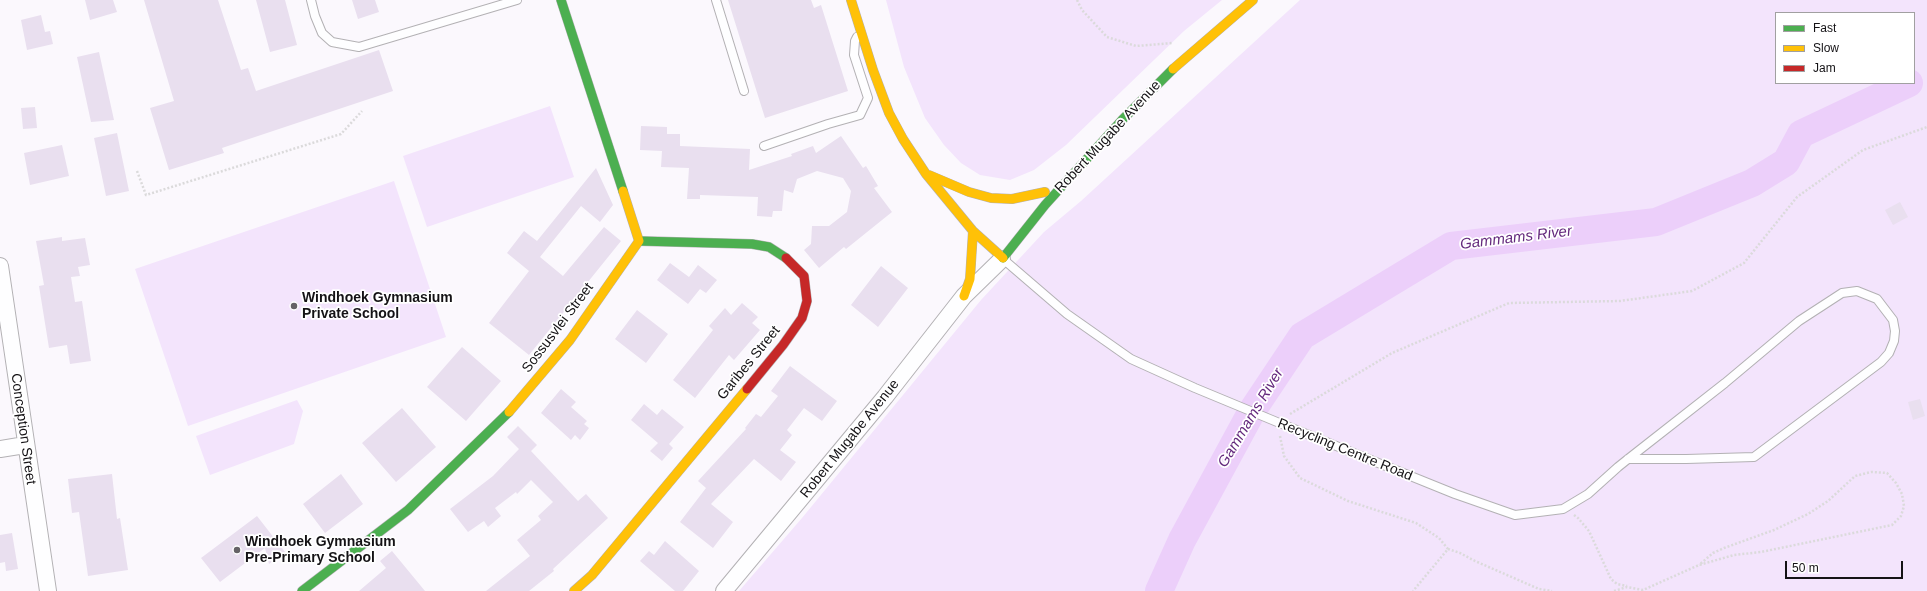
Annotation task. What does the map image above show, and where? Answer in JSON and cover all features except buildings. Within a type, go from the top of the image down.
[{"type":"street","points":[[560,0],[639,241]]},
{"type":"street","points":[[851,0],[873,70],[889,113],[903,140],[926,174],[973,231],[997,250]]},
{"type":"street","name":"Robert Mugabe Avenue","points":[[724,591],[885,397],[969,290],[997,250],[1050,199],[1122,120],[1179,63],[1253,0]]},
{"type":"street","name":"Robert Mugabe Avenue","points":[[1034,204],[1104,126],[1199,34]]},
{"type":"street","points":[[926,174],[969,192],[991,198],[1012,199],[1045,192]]},
{"type":"street","points":[[969,290],[973,231]]},
{"type":"street","name":"Sossusvlei Street","points":[[302,591],[408,510],[509,412],[570,340],[639,241]]},
{"type":"street","name":"Garibes Street","points":[[574,591],[592,575],[783,345],[802,318],[807,301],[804,276],[789,260],[769,247],[752,244],[639,241]]},
{"type":"street","name":"Conception Street","points":[[0,266],[46,590]]},
{"type":"street","points":[[0,449],[25,445]]},
{"type":"lane","points":[[311,0],[315,16],[322,33],[332,42],[359,47],[517,0]]},
{"type":"lane","points":[[716,0],[744,91]]},
{"type":"lane","points":[[764,146],[828,124],[860,115],[868,98],[854,55],[855,41],[861,32]]},
{"type":"lane","name":"Recycling Centre Road","points":[[997,250],[1067,314],[1131,359],[1168,377],[1277,422],[1455,494],[1515,515],[1563,509],[1588,494],[1618,467],[1628,459],[1725,383],[1799,321],[1842,293],[1856,291],[1877,299],[1893,320],[1895,331],[1894,341],[1889,353],[1881,362],[1754,456],[1686,460],[1628,459]]},
{"type":"path","points":[[1077,0],[1082,10],[1107,38],[1136,46],[1190,42]]},
{"type":"path","points":[[136,171],[146,195],[341,134],[362,111]]},
{"type":"path","points":[[1552,591],[1532,586],[1475,561],[1460,552],[1448,549],[1439,538],[1416,523],[1348,501],[1300,478],[1284,456],[1277,422],[1392,353],[1509,302],[1620,301],[1692,290],[1744,263],[1798,197],[1863,150],[1927,127]]},
{"type":"path","points":[[1563,509],[1578,518],[1589,531],[1611,579],[1617,584],[1643,590],[1699,564],[1734,555],[1761,552],[1892,525],[1901,516],[1904,506],[1902,494],[1896,483],[1887,473],[1871,472],[1854,476],[1828,502],[1808,514],[1774,530],[1713,553],[1699,564]]},
{"type":"path","points":[[1413,591],[1448,549]]},
{"type":"path","points":[[1614,591],[1627,587]]},
{"type":"shaded area","points":[[886,0],[1222,0],[1184,31],[1066,145],[1034,170],[1010,180],[980,175],[961,163],[944,145],[925,118],[904,67]]},
{"type":"shaded area","points":[[1300,0],[1927,0],[1927,591],[739,591],[802,518],[981,300],[1044,232],[1081,201]]},
{"type":"shaded area","points":[[550,106],[574,177],[427,227],[403,156]]},
{"type":"shaded area","points":[[394,181],[446,337],[188,426],[135,269]]},
{"type":"shaded area","points":[[297,400],[303,411],[294,444],[210,475],[196,436]]},
{"type":"waterway","name":"Gammams River","points":[[1159,591],[1182,540],[1252,411],[1302,336],[1451,246],[1656,222],[1752,183],[1786,162],[1801,134],[1907,84]]},
{"type":"traffic: fast","points":[[561,0],[623,191]]},
{"type":"traffic: fast","points":[[1003,258],[1045,205],[1122,120],[1173,69]]},
{"type":"traffic: fast","points":[[639,241],[752,244],[769,247],[786,258]]},
{"type":"traffic: fast","points":[[302,591],[408,510],[509,412]]},
{"type":"traffic: slow","points":[[851,0],[873,70],[889,113],[903,139],[926,174],[973,231],[1003,258]]},
{"type":"traffic: slow","points":[[1173,69],[1253,0]]},
{"type":"traffic: slow","points":[[929,175],[969,192],[991,198],[1012,199],[1045,192]]},
{"type":"traffic: slow","points":[[509,412],[570,340],[639,241],[623,191]]},
{"type":"traffic: slow","points":[[964,296],[970,279],[973,231]]},
{"type":"traffic: slow","points":[[574,591],[592,575],[747,389]]},
{"type":"traffic: jam","points":[[747,389],[783,345],[802,318],[807,301],[804,276],[786,258]]},
{"type":"place","name":"Windhoek Gymnasium Private School","points":[[294,306]]},
{"type":"place","name":"Windhoek Gymnasium Pre-Primary School","points":[[237,550]]}]
